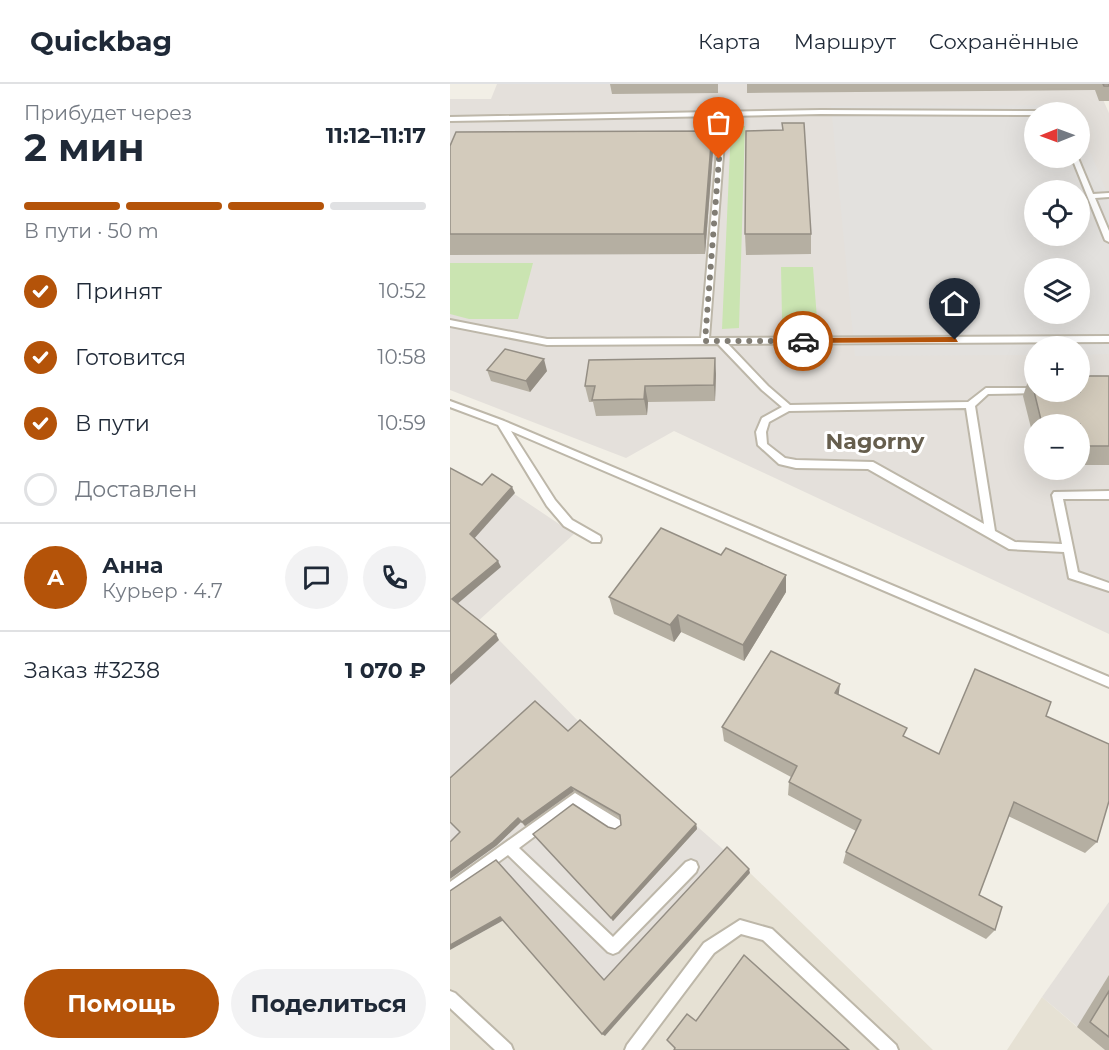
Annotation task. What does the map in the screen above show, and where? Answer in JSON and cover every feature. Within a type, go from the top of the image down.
[{"type":"lane","points":[[450,119],[723,114],[1024,113]]},
{"type":"lane","points":[[705,341],[723,114]]},
{"type":"lane","points":[[1079,168],[1109,240]]},
{"type":"lane","points":[[1091,196],[1109,195]]},
{"type":"lane","points":[[450,323],[547,342],[1109,339]]},
{"type":"lane","points":[[720,341],[765,388],[786,406]]},
{"type":"lane","points":[[1024,391],[986,391],[970,405],[788,408],[765,420],[760,432],[763,445],[782,461],[796,464],[870,465],[1013,546],[1068,548]]},
{"type":"lane","points":[[450,404],[501,423],[1109,682]]},
{"type":"lane","points":[[970,405],[990,533]]},
{"type":"lane","points":[[501,423],[551,503],[568,523],[596,539]]},
{"type":"lane","points":[[1109,495],[1057,495],[1073,575],[1109,586]]},
{"type":"lane","points":[[450,890],[575,799],[616,825]]},
{"type":"lane","points":[[509,847],[613,947],[691,867]]},
{"type":"lane","points":[[632,1050],[709,948],[740,927],[767,934],[891,1050]]},
{"type":"lane","points":[[450,998],[506,1050]]},
{"type":"shaded area","points":[[497,84],[1096,84],[1109,113],[1109,634],[674,431],[626,458],[450,390],[450,99],[491,99]]},
{"type":"shaded area","points":[[1024,105],[1024,168],[1090,168],[1090,152],[1109,197],[1109,354],[1090,355],[1090,336],[1024,336],[1024,355],[855,356],[831,106]]},
{"type":"shaded area","points":[[450,470],[485,492],[495,481],[574,534],[477,622],[499,640],[582,725],[750,873],[605,1036],[504,920],[450,950]]},
{"type":"shaded area","points":[[750,873],[933,1050],[450,1050],[450,950],[504,920],[605,1035]]},
{"type":"shaded area","points":[[1109,902],[1109,1050],[1105,1050],[1042,997]]},
{"type":"shaded area","points":[[1042,997],[1077,1027],[1105,1050],[1007,1050]]},
{"type":"green space","points":[[745,126],[739,328],[722,329],[731,127]]},
{"type":"green space","points":[[450,263],[533,263],[518,319],[469,319],[450,314]]},
{"type":"green space","points":[[781,267],[813,267],[817,319],[808,325],[795,326],[782,319]]},
{"type":"building","points":[[782,123],[804,123],[811,234],[745,234],[746,131],[783,130]]},
{"type":"building","points":[[712,131],[704,234],[450,234],[450,146],[456,132]]},
{"type":"building","points":[[505,349],[544,359],[526,381],[487,370]]},
{"type":"building","points":[[715,358],[714,385],[645,386],[644,399],[592,400],[595,386],[585,386],[589,360]]},
{"type":"building","points":[[1090,376],[1109,376],[1109,446],[1090,446],[1090,414],[1040,414],[1037,402],[1090,402]]},
{"type":"building","points":[[450,468],[482,485],[492,474],[512,487],[470,534],[498,561],[452,599],[496,634],[450,676]]},
{"type":"building","points":[[661,528],[721,555],[726,548],[786,575],[743,645],[678,615],[670,625],[609,597]]},
{"type":"building","points":[[771,651],[840,684],[835,693],[907,728],[903,736],[939,754],[975,669],[1051,702],[1046,716],[1109,744],[1109,801],[1097,842],[1014,802],[979,895],[1002,907],[995,930],[846,852],[861,820],[789,782],[797,766],[722,727]]},
{"type":"building","points":[[535,701],[568,731],[580,720],[696,824],[611,918],[533,834],[573,804],[608,827],[615,829],[621,825],[620,815],[571,787],[522,822],[518,818],[493,842],[450,873],[450,842],[460,832],[450,822],[450,778]]},
{"type":"building","points":[[727,847],[749,869],[602,1034],[500,917],[450,945],[450,891],[496,860],[604,980]]},
{"type":"building","points":[[744,955],[849,1050],[674,1050],[675,1048],[667,1040],[687,1014],[696,1021]]},
{"type":"building","points":[[1109,991],[1109,1037],[1090,1022]]},
{"type":"way so far","points":[[719,159],[705,341],[803,341]]},
{"type":"district","name":"Nagorny","points":[[875,441]]},
{"type":"route","points":[[803,341],[955,340]]}]
